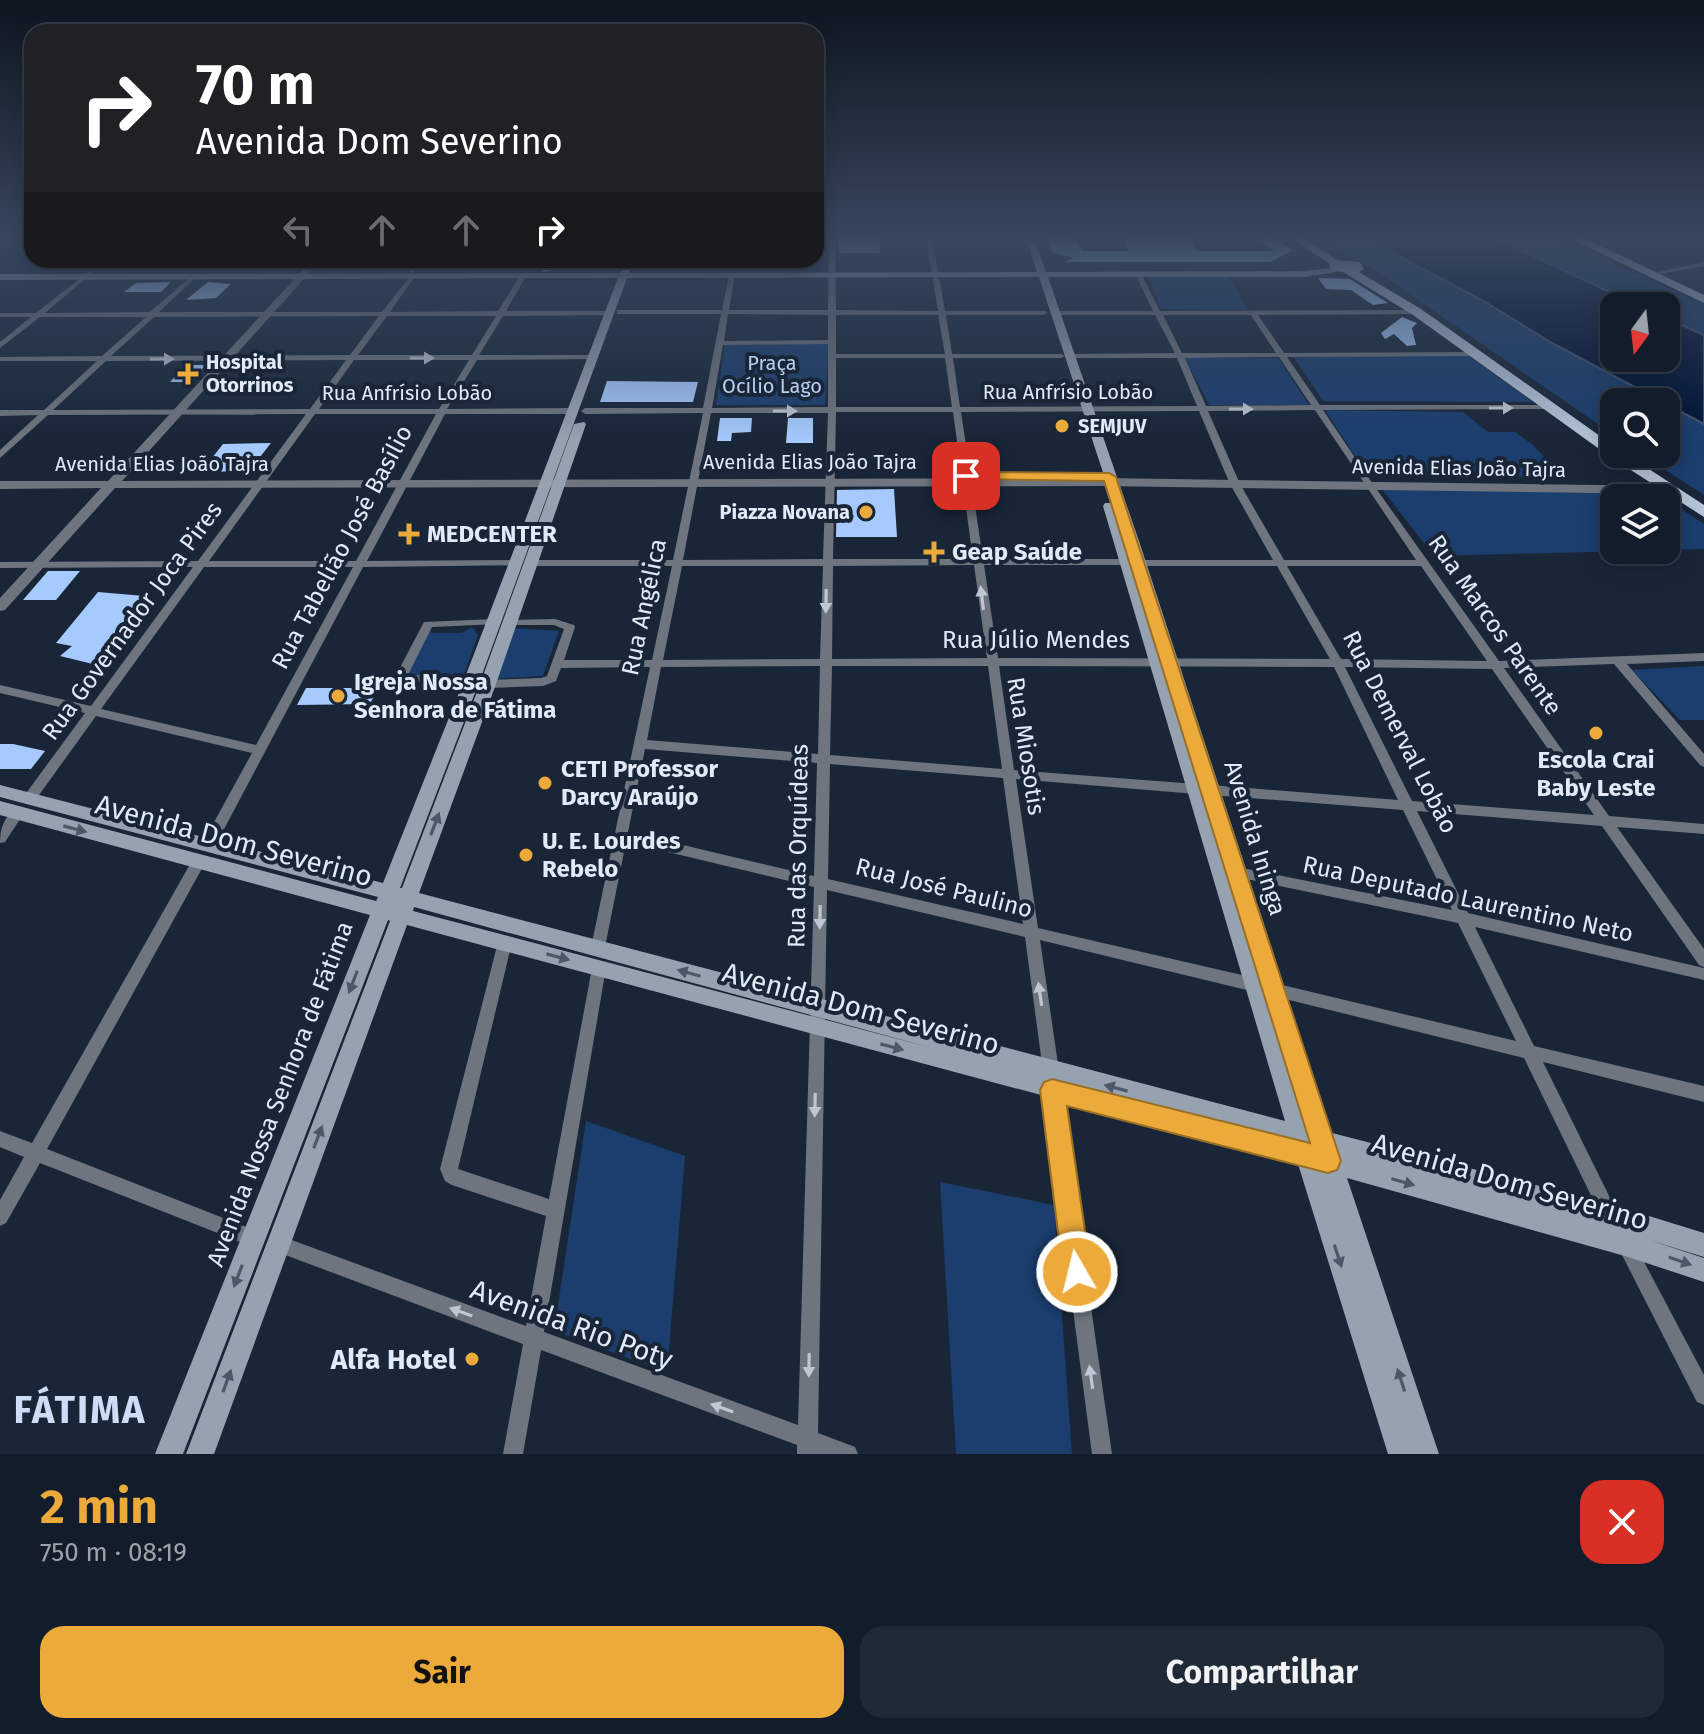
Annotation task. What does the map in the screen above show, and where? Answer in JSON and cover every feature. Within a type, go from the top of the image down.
[{"type":"main road","name":"Avenida Nossa Senhora de Fátima","points":[[169,1454],[253,1238],[394,903],[480,682],[619,306]]},
{"type":"main road","name":"Avenida Ininga","points":[[1047,306],[1066,356],[1204,789],[1314,1148],[1402,1454]]},
{"type":"main road","points":[[1407,306],[1472,354],[1600,440]]},
{"type":"main road","points":[[1420,306],[1600,438]]},
{"type":"main road","name":"Avenida Nossa Senhora de Fátima","points":[[580,411],[593,357],[616,313]]},
{"type":"main road","points":[[1642,468],[1704,512]]},
{"type":"main road","points":[[1645,468],[1661,481],[1704,500]]},
{"type":"main road","points":[[1648,468],[1661,481]]},
{"type":"main road","name":"Avenida Dom Severino","points":[[0,791],[16,807],[198,863],[598,947],[818,1018]]},
{"type":"main road","name":"Avenida Dom Severino","points":[[16,807],[209,844],[505,942],[599,968],[818,1018],[1314,1148],[1610,1216],[1704,1245]]},
{"type":"main road","name":"Avenida Nossa Senhora de Fátima","points":[[200,1454],[278,1244],[394,903]]},
{"type":"main road","name":"Avenida Ininga","points":[[1314,1148],[1425,1454]]},
{"type":"main road","name":"Avenida Dom Severino","points":[[1314,1148],[1704,1270]]},
{"type":"street","points":[[0,346],[49,306]]},
{"type":"street","points":[[0,455],[163,306]]},
{"type":"street","points":[[0,607],[277,306]]},
{"type":"street","name":"Rua Governador Joca Pires","points":[[0,838],[16,807],[93,711],[389,306]]},
{"type":"street","name":"Rua Tabelião José Basílio","points":[[209,844],[442,411],[507,306]]},
{"type":"street","name":"Rua Angélica","points":[[598,947],[678,563],[727,306]]},
{"type":"street","name":"Rua das Orquídeas","points":[[807,1447],[832,410],[832,306]]},
{"type":"street","name":"Rua Miosotis","points":[[939,306],[949,356],[990,662],[1032,934],[1102,1454]]},
{"type":"street","name":"Rua Demerval Lobão","points":[[1154,306],[1180,356],[1234,481],[1338,664],[1412,808],[1610,1216]]},
{"type":"street","name":"Rua Marcos Parente","points":[[1253,312],[1368,484],[1704,961]]},
{"type":"street","points":[[0,315],[1417,312]]},
{"type":"street","points":[[720,343],[833,342]]},
{"type":"street","points":[[833,356],[1472,354]]},
{"type":"street","points":[[0,359],[593,357]]},
{"type":"street","name":"Rua Anfrísio Lobão","points":[[0,413],[1550,407]]},
{"type":"street","name":"Avenida Elias João Tajra","points":[[0,478],[115,481],[1105,479],[1368,484],[1661,481]]},
{"type":"street","name":"Avenida Elias João Tajra","points":[[263,481],[352,485],[406,480]]},
{"type":"street","name":"Avenida Elias João Tajra","points":[[0,485],[115,481]]},
{"type":"street","points":[[0,565],[1425,563]]},
{"type":"street","points":[[428,624],[568,624],[570,627],[559,664],[547,681],[400,679],[428,624]]},
{"type":"street","name":"Rua Júlio Mendes","points":[[559,664],[1164,661],[1497,665],[1704,657]]},
{"type":"street","points":[[1618,661],[1704,762]]},
{"type":"street","points":[[0,689],[259,750]]},
{"type":"street","points":[[640,744],[1610,824],[1704,829]]},
{"type":"street","name":"Rua José Paulino","points":[[622,836],[1704,1094]]},
{"type":"street","points":[[0,1217],[198,863]]},
{"type":"street","name":"Rua Deputado Laurentino Neto","points":[[1228,871],[1463,918],[1704,974]]},
{"type":"street","points":[[505,942],[449,1169],[451,1175],[458,1179],[556,1210]]},
{"type":"street","points":[[513,1454],[599,968]]},
{"type":"street","points":[[0,1139],[253,1238]]},
{"type":"street","name":"Avenida Rio Poty","points":[[278,1244],[807,1447],[848,1454]]},
{"type":"street","points":[[1625,1244],[1704,1395]]},
{"type":"green space","points":[[1160,306],[1246,306],[1248,309],[1161,309]]},
{"type":"green space","points":[[1427,306],[1492,306],[1600,369],[1600,372],[1635,388],[1600,388],[1600,425]]},
{"type":"green space","points":[[1680,306],[1704,306],[1704,335],[1680,324]]},
{"type":"green space","name":"Praça Ocílio Lago","points":[[725,344],[829,344],[825,405],[716,405]]},
{"type":"green space","points":[[1293,356],[1469,356],[1533,402],[1323,401]]},
{"type":"green space","points":[[1185,358],[1278,358],[1309,405],[1209,405]]},
{"type":"green space","points":[[1325,410],[1463,412],[1488,432],[1515,432],[1533,445],[1563,477],[1367,475]]},
{"type":"green space","points":[[1680,411],[1704,424],[1704,495],[1663,468],[1680,468]]},
{"type":"green space","points":[[1382,489],[1600,491],[1600,552],[1434,556]]},
{"type":"green space","points":[[1680,508],[1704,524],[1704,549],[1680,550]]},
{"type":"green space","points":[[472,627],[478,635],[463,677],[404,679],[421,637],[418,631],[431,628],[431,633],[462,633]]},
{"type":"green space","points":[[512,628],[559,631],[543,676],[496,679]]},
{"type":"green space","points":[[1704,666],[1704,720],[1680,720],[1632,670]]},
{"type":"green space","points":[[586,1121],[685,1156],[667,1372],[554,1331]]},
{"type":"green space","points":[[940,1182],[1054,1205],[1072,1454],[956,1454]]},
{"type":"shaded area","points":[[1492,306],[1600,306],[1600,369],[1552,343]]},
{"type":"shaded area","points":[[1680,324],[1704,335],[1704,424],[1680,411],[1680,388],[1636,388],[1606,372],[1680,372]]},
{"type":"building","points":[[1402,317],[1417,323],[1412,328],[1416,345],[1407,346],[1394,334],[1385,339],[1381,333]]},
{"type":"building","name":"Hospital Otorrinos","points":[[186,365],[206,365],[190,382],[170,382]]},
{"type":"building","points":[[607,381],[698,382],[693,402],[600,402]]},
{"type":"building","points":[[720,418],[752,418],[751,432],[732,433],[731,441],[717,441]]},
{"type":"building","points":[[788,418],[813,418],[813,443],[786,443]]},
{"type":"building","points":[[271,443],[249,471],[201,472],[223,444]]},
{"type":"building","name":"Piazza Novana","points":[[894,489],[897,537],[836,537],[837,490]]},
{"type":"building","points":[[48,571],[80,571],[56,600],[23,600]]},
{"type":"building","points":[[98,592],[144,596],[139,602],[146,603],[119,637],[123,638],[103,655],[112,657],[101,666],[60,656],[72,646],[56,643]]},
{"type":"building","name":"Igreja Nossa Senhora de Fátima","points":[[306,688],[378,688],[370,704],[297,705]]},
{"type":"building","points":[[0,744],[45,751],[31,769],[0,769]]},
{"type":"place","name":"Hospital Otorrinos","points":[[188,374]]},
{"type":"place","name":"SEMJUV","points":[[1062,426]]},
{"type":"place","name":"Piazza Novana","points":[[866,512]]},
{"type":"place","name":"MEDCENTER","points":[[409,534]]},
{"type":"place","name":"Geap Saúde","points":[[934,552]]},
{"type":"place","name":"Igreja Nossa Senhora de Fátima","points":[[338,696]]},
{"type":"place","name":"Escola Crai Baby Leste","points":[[1596,733]]},
{"type":"place","name":"CETI Professor Darcy Araújo","points":[[545,783]]},
{"type":"place","name":"U. E. Lourdes Rebelo","points":[[526,855]]},
{"type":"place","name":"Alfa Hotel","points":[[472,1359]]},
{"type":"district","name":"FÁTIMA","points":[[80,1410]]},
{"type":"route","points":[[966,476],[1109,477],[1163,637],[1328,1161],[1052,1090],[1077,1272]]}]
